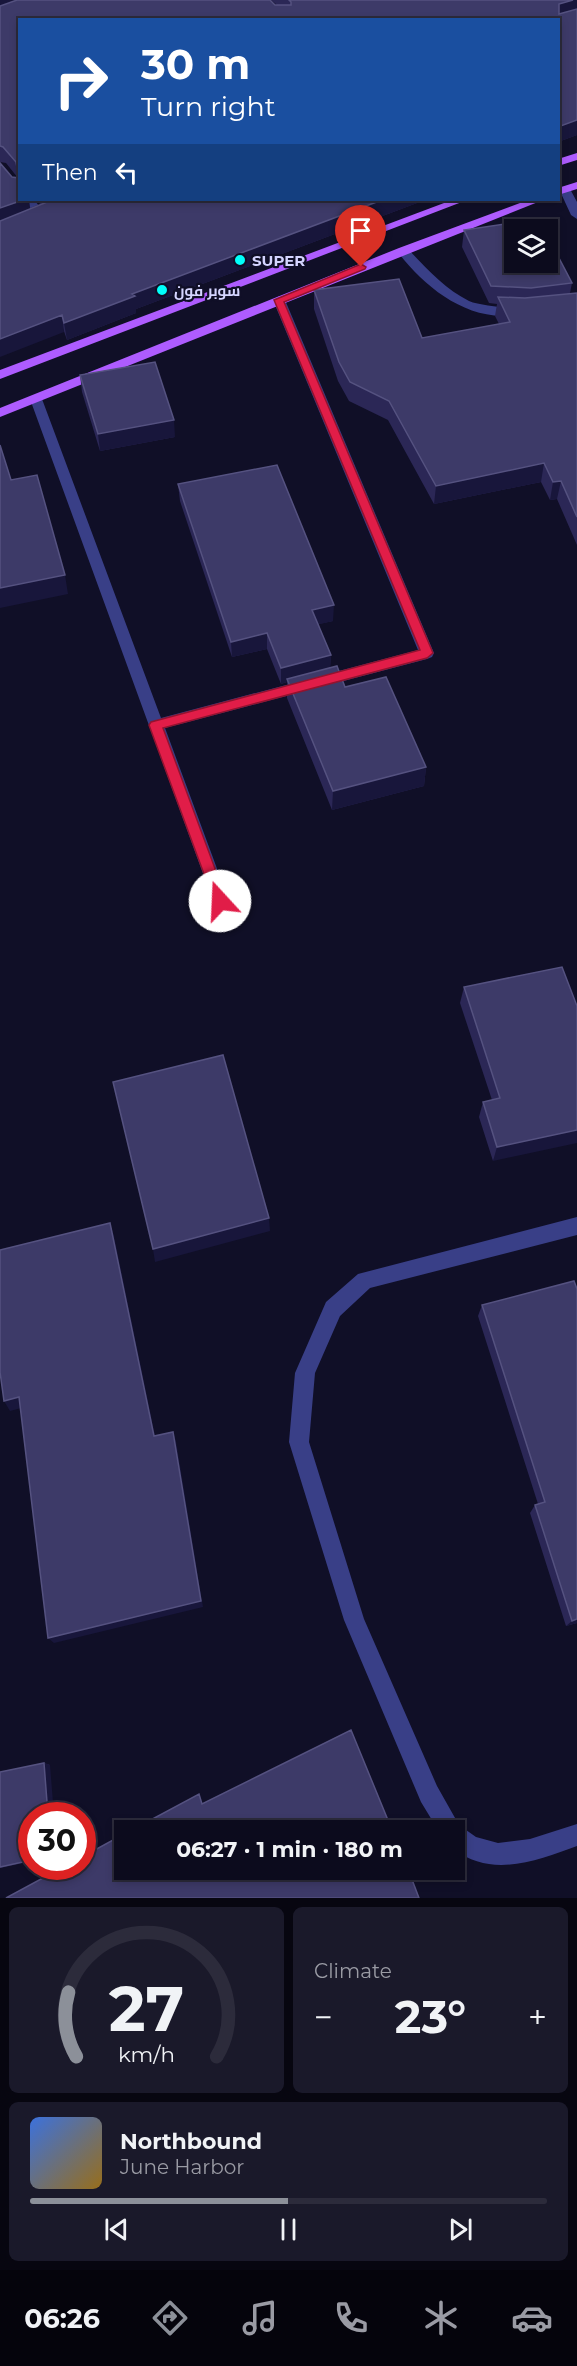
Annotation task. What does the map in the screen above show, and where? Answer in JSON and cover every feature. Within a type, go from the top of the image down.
[{"type":"main road","points":[[560,162],[577,156]]},
{"type":"main road","points":[[0,375],[458,201]]},
{"type":"main road","points":[[0,413],[279,300],[534,201]]},
{"type":"street","points":[[567,188],[577,214]]},
{"type":"street","points":[[29,201],[41,217]]},
{"type":"street","points":[[403,251],[444,293],[472,308],[515,313],[536,310]]},
{"type":"street","points":[[155,725],[427,653],[279,300]]},
{"type":"street","points":[[36,399],[220,901]]},
{"type":"street","points":[[444,1820],[429,1794],[354,1620],[300,1442],[305,1373],[333,1310],[365,1280],[577,1226]]},
{"type":"street","points":[[465,1845],[496,1855],[524,1853],[577,1835]]},
{"type":"building","points":[[17,0],[270,0],[275,5],[291,5],[289,0],[573,0],[559,4],[559,14],[577,9],[577,120],[560,126],[560,18],[18,18],[18,173],[16,162],[0,146],[0,6]]},
{"type":"building","points":[[0,163],[12,177],[18,178],[18,201],[20,201],[0,208]]},
{"type":"building","points":[[50,201],[379,201],[132,294],[135,296],[64,323],[62,315],[0,339],[0,221]]},
{"type":"building","points":[[504,224],[504,273],[558,273],[558,256],[572,283],[531,288],[491,286],[464,230]]},
{"type":"building","points":[[399,279],[422,338],[510,322],[498,297],[525,298],[577,293],[577,517],[561,481],[553,482],[544,463],[436,486],[389,401],[350,382],[339,362],[314,290]]},
{"type":"building","points":[[155,362],[174,420],[98,434],[80,375]]},
{"type":"building","points":[[0,445],[11,480],[37,475],[65,575],[0,588]]},
{"type":"building","points":[[277,465],[334,605],[312,610],[331,655],[281,668],[267,633],[231,642],[178,484]]},
{"type":"building","points":[[337,666],[345,687],[386,677],[426,767],[333,791],[287,679]]},
{"type":"building","points":[[562,967],[577,1006],[577,1130],[497,1147],[483,1102],[500,1098],[464,987]]},
{"type":"building","points":[[223,1055],[269,1218],[153,1249],[113,1082]]},
{"type":"building","points":[[110,1223],[154,1436],[173,1432],[201,1601],[48,1638],[19,1397],[4,1401],[0,1372],[0,1250]]},
{"type":"building","points":[[574,1281],[577,1289],[577,1619],[572,1621],[535,1505],[545,1502],[482,1305]]},
{"type":"building","points":[[351,1730],[388,1820],[151,1820],[199,1794],[202,1804]]},
{"type":"building","points":[[44,1763],[47,1802],[18,1802],[18,1863],[0,1867],[0,1772]]},
{"type":"building","points":[[114,1839],[114,1880],[412,1880],[419,1898],[6,1898],[39,1880],[96,1880],[96,1849]]},
{"type":"place","name":"SUPER","points":[[240,260]]},
{"type":"place","name":"سوبر فون","points":[[162,290]]},
{"type":"route","points":[[220,901],[155,725],[427,653],[279,300],[361,267]]}]
